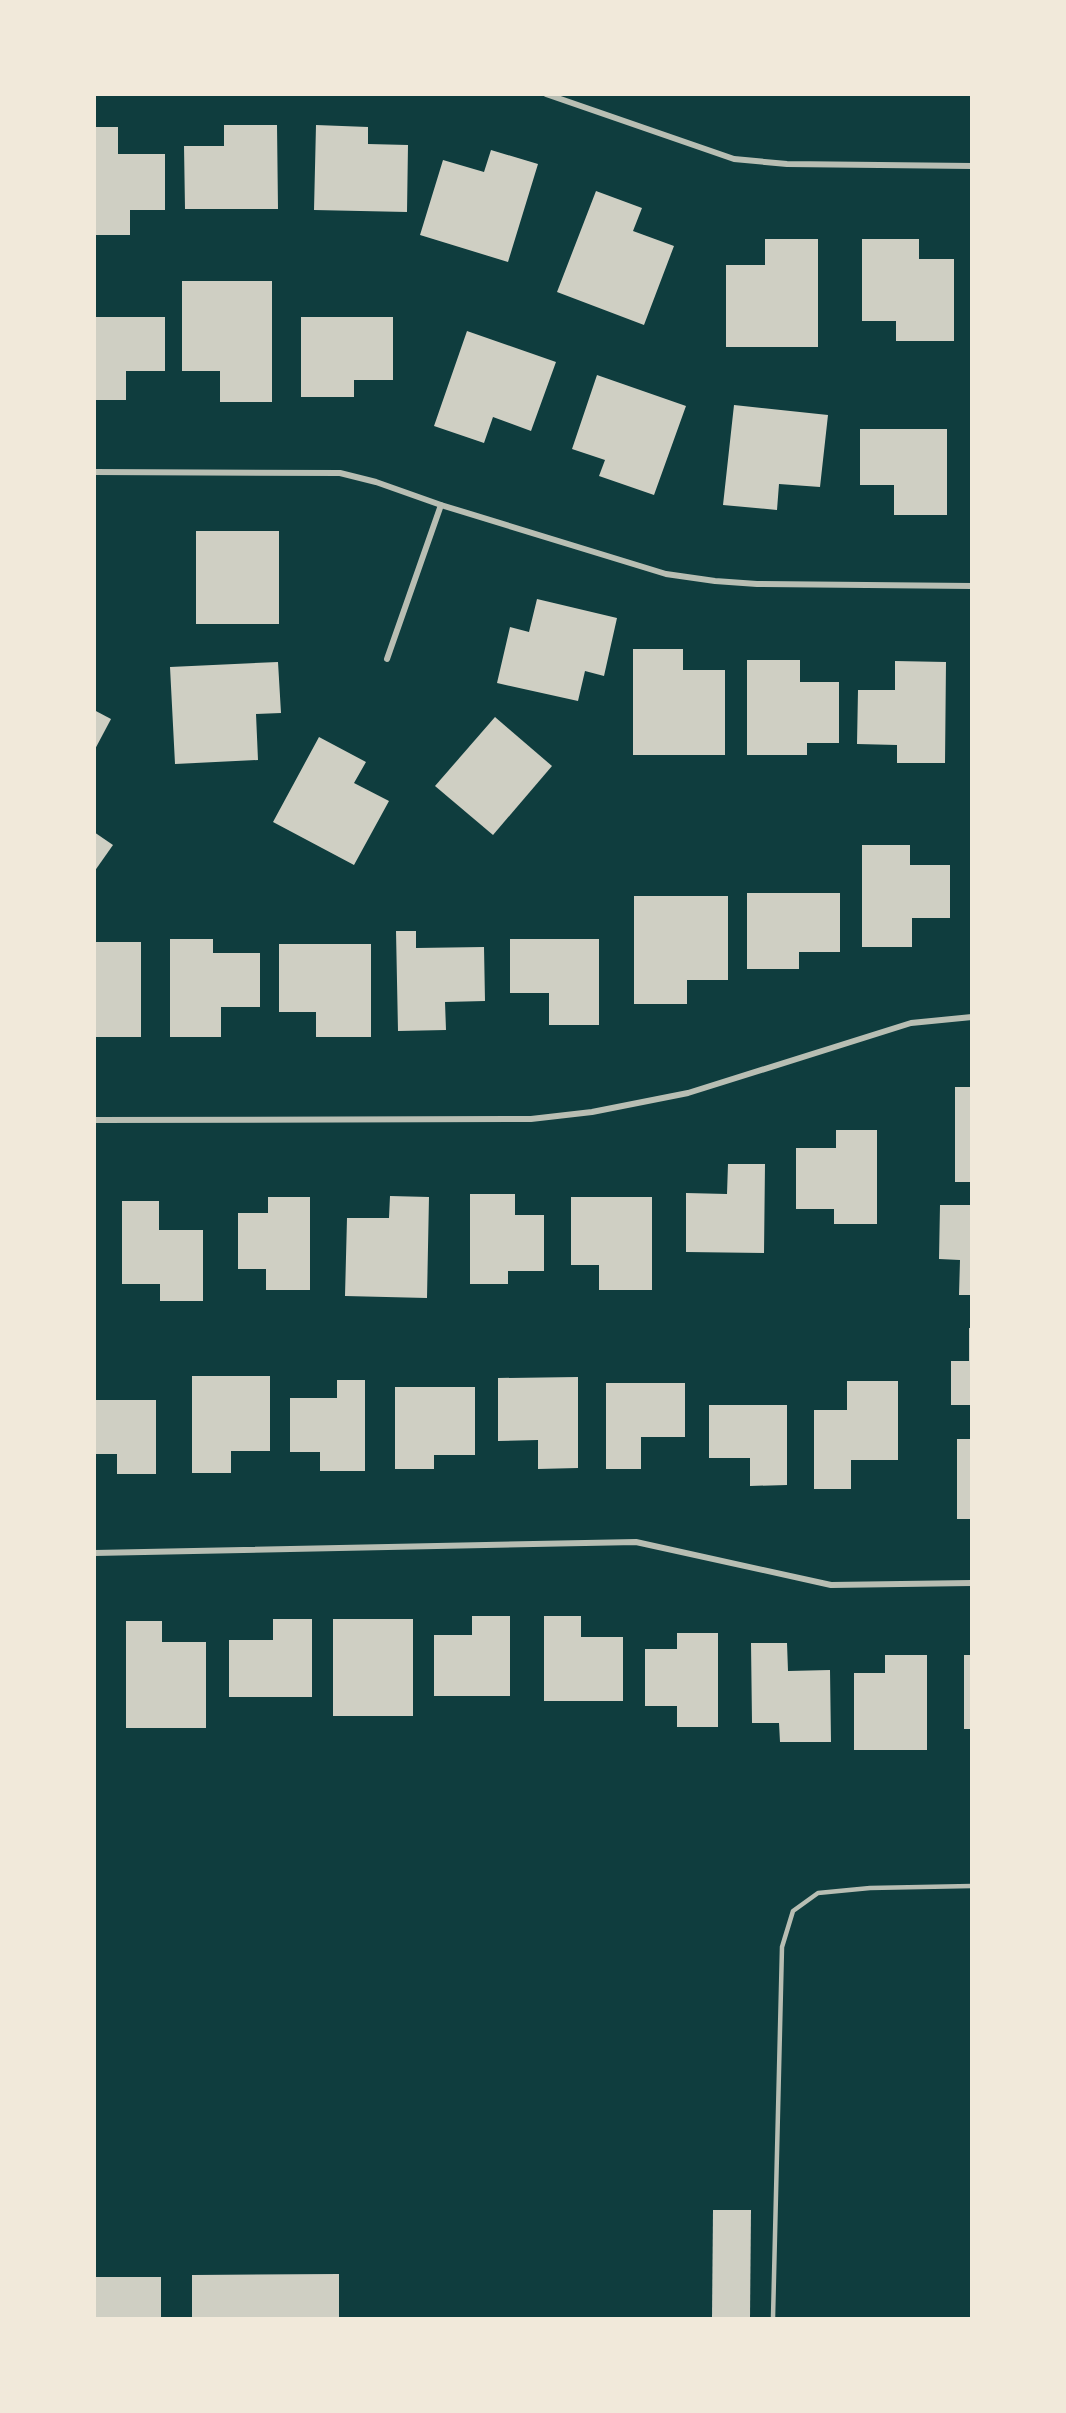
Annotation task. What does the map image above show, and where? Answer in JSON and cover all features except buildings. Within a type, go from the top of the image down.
[{"type":"street","points":[[546,94],[734,159],[787,164],[972,166]]},
{"type":"street","points":[[94,472],[340,473],[376,482],[616,560],[686,577],[757,584],[972,586]]},
{"type":"street","points":[[387,659],[441,505]]},
{"type":"street","points":[[94,1120],[531,1119],[592,1112],[688,1094],[911,1023],[972,1017]]},
{"type":"street","points":[[94,1553],[636,1542],[831,1585],[972,1583]]},
{"type":"lane","points":[[773,2319],[782,1947],[793,1911],[818,1893],[870,1888],[972,1886]]}]
